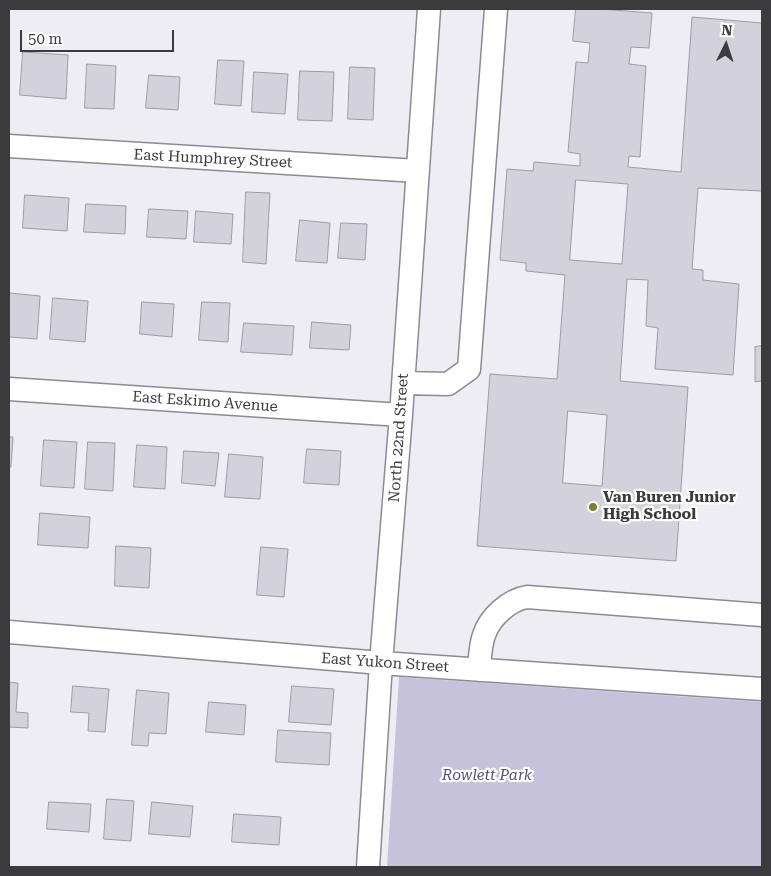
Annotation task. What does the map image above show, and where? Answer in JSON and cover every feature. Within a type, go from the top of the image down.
[{"type":"street","name":"North 22nd Street","points":[[368,867],[381,664],[404,382],[429,9]]},
{"type":"street","points":[[404,382],[448,384],[469,369],[496,9]]},
{"type":"street","name":"East Humphrey Street","points":[[9,146],[418,171]]},
{"type":"street","name":"East Eskimo Avenue","points":[[9,390],[401,415]]},
{"type":"street","points":[[479,670],[484,633],[502,609],[518,599],[527,597],[762,615]]},
{"type":"street","name":"East Yukon Street","points":[[9,632],[381,664],[762,689]]},
{"type":"green space","name":"Rowlett Park","points":[[399,677],[762,702],[762,867],[387,867]]},
{"type":"building","points":[[576,9],[652,13],[649,48],[631,47],[629,64],[646,66],[640,157],[629,156],[628,167],[681,172],[692,17],[762,23],[762,191],[698,188],[692,269],[703,270],[703,280],[739,284],[733,375],[655,369],[658,328],[646,326],[648,280],[627,279],[620,381],[688,387],[676,561],[477,546],[490,374],[557,379],[565,275],[526,271],[526,263],[500,260],[507,169],[533,171],[534,162],[580,166],[580,154],[568,152],[576,62],[588,63],[590,43],[573,41]],"holes":[[[576,180],[628,184],[622,264],[570,260]],[[568,411],[607,415],[602,486],[563,483]]]},
{"type":"building","points":[[23,52],[68,55],[66,99],[20,95]]},
{"type":"building","points":[[218,60],[244,61],[241,106],[215,104]]},
{"type":"building","points":[[87,64],[116,66],[114,109],[85,108]]},
{"type":"building","points":[[350,67],[375,68],[373,120],[348,119]]},
{"type":"building","points":[[300,71],[334,72],[332,121],[298,120]]},
{"type":"building","points":[[254,72],[288,74],[285,114],[252,112]]},
{"type":"building","points":[[149,75],[180,77],[178,110],[146,108]]},
{"type":"building","points":[[246,192],[270,193],[266,264],[243,262]]},
{"type":"building","points":[[25,195],[69,198],[67,231],[23,228]]},
{"type":"building","points":[[86,204],[126,206],[125,234],[84,232]]},
{"type":"building","points":[[149,209],[188,211],[186,239],[147,237]]},
{"type":"building","points":[[196,211],[233,214],[231,244],[194,242]]},
{"type":"building","points":[[300,220],[330,223],[327,263],[296,261]]},
{"type":"building","points":[[341,223],[367,224],[365,260],[338,258]]},
{"type":"building","points":[[9,293],[40,296],[37,339],[9,337]]},
{"type":"building","points":[[53,298],[88,301],[85,342],[50,339]]},
{"type":"building","points":[[142,302],[174,304],[172,337],[140,334]]},
{"type":"building","points":[[202,302],[230,303],[228,342],[199,340]]},
{"type":"building","points":[[312,322],[351,325],[349,350],[310,348]]},
{"type":"building","points":[[244,323],[294,326],[292,355],[241,352]]},
{"type":"building","points":[[762,346],[762,381],[755,382],[755,347]]},
{"type":"building","points":[[9,437],[13,437],[11,467],[9,467]]},
{"type":"building","points":[[44,440],[77,442],[74,488],[41,486]]},
{"type":"building","points":[[88,442],[115,443],[113,491],[85,489]]},
{"type":"building","points":[[137,445],[167,447],[165,489],[134,487]]},
{"type":"building","points":[[307,449],[341,451],[339,485],[304,483]]},
{"type":"building","points":[[184,451],[219,453],[215,486],[182,483]]},
{"type":"building","points":[[229,454],[263,457],[260,499],[225,497]]},
{"type":"building","points":[[40,513],[90,517],[88,548],[38,545]]},
{"type":"building","points":[[116,546],[151,548],[149,588],[115,586]]},
{"type":"building","points":[[261,547],[288,549],[284,597],[257,595]]},
{"type":"building","points":[[9,682],[18,683],[16,712],[28,713],[28,728],[9,727]]},
{"type":"building","points":[[73,686],[109,689],[105,732],[88,731],[89,713],[71,712]]},
{"type":"building","points":[[292,686],[334,689],[331,725],[289,722]]},
{"type":"building","points":[[137,690],[169,693],[166,734],[149,733],[148,746],[132,745]]},
{"type":"building","points":[[209,702],[246,705],[244,735],[206,732]]},
{"type":"building","points":[[278,730],[331,733],[329,765],[276,762]]},
{"type":"building","points":[[107,799],[134,801],[131,841],[104,839]]},
{"type":"building","points":[[49,802],[91,804],[89,832],[47,829]]},
{"type":"building","points":[[152,802],[193,806],[190,837],[149,834]]},
{"type":"building","points":[[234,814],[281,817],[279,845],[232,842]]},
{"type":"place","name":"Van Buren Junior High School","points":[[593,507]]}]
